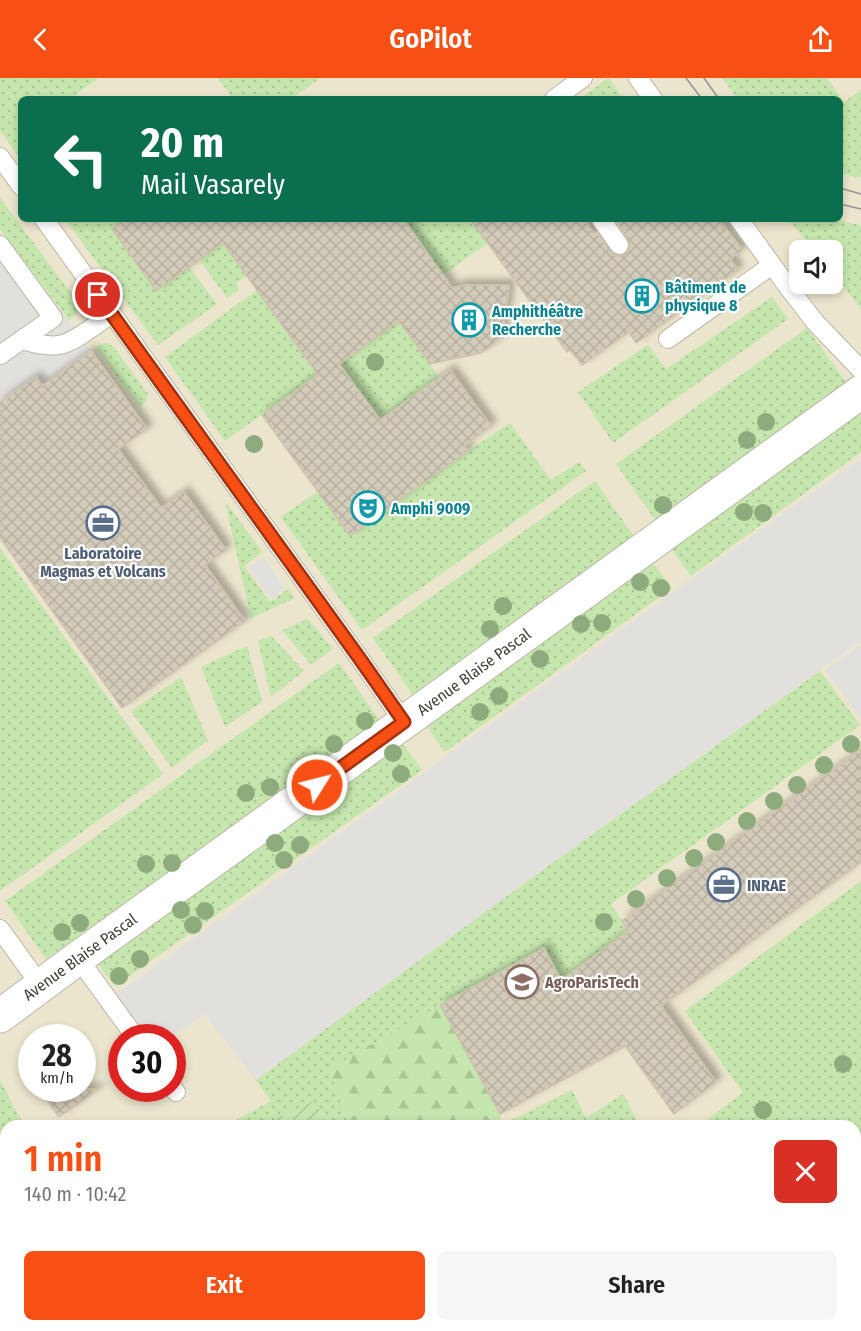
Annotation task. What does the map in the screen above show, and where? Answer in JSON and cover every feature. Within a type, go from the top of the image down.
[{"type":"street","name":"Avenue Blaise Pascal","points":[[0,1016],[861,392]]},
{"type":"lane","points":[[558,96],[583,78]]},
{"type":"lane","points":[[638,78],[651,96]]},
{"type":"lane","points":[[0,156],[18,182]]},
{"type":"lane","points":[[47,222],[404,722]]},
{"type":"lane","points":[[603,222],[619,245]]},
{"type":"lane","points":[[741,222],[815,322],[861,370]]},
{"type":"lane","points":[[0,245],[6,265],[53,318],[0,355]]},
{"type":"lane","points":[[668,339],[772,265]]},
{"type":"lane","points":[[21,340],[43,345],[59,345],[72,340],[112,314]]},
{"type":"lane","points":[[0,930],[41,986]]},
{"type":"lane","points":[[78,958],[126,1024]]},
{"type":"shaded area","points":[[0,78],[861,78],[861,1120],[0,1120]]},
{"type":"shaded area","points":[[12,245],[91,351],[58,375],[47,392],[35,377],[0,402],[0,254]]},
{"type":"shaded area","points":[[861,458],[861,641],[256,1080],[204,1014],[186,1027],[186,1024],[138,1024],[116,994]]},
{"type":"shaded area","points":[[263,557],[285,588],[271,599],[248,567]]},
{"type":"shaded area","points":[[861,644],[861,719],[825,670]]},
{"type":"green space","points":[[0,78],[99,78],[74,96],[18,96],[18,156],[0,131]]},
{"type":"green space","points":[[218,78],[320,78],[295,96],[231,96]]},
{"type":"green space","points":[[609,78],[621,96],[583,96]]},
{"type":"green space","points":[[722,78],[827,78],[840,96],[736,96]]},
{"type":"green space","points":[[861,90],[861,178],[843,174],[843,101]]},
{"type":"green space","points":[[0,198],[79,304],[79,312],[69,320],[0,229]]},
{"type":"green space","points":[[843,221],[861,225],[861,309],[843,286],[843,240],[806,240],[791,222]]},
{"type":"green space","points":[[67,222],[122,222],[112,229],[156,291],[189,267],[217,304],[158,345]]},
{"type":"green space","points":[[405,222],[472,222],[488,243],[443,275]]},
{"type":"green space","points":[[223,243],[247,276],[236,283],[239,289],[227,298],[199,259]]},
{"type":"green space","points":[[257,290],[318,375],[225,441],[165,357]]},
{"type":"green space","points":[[772,297],[788,319],[613,443],[578,392],[648,345],[666,369]]},
{"type":"green space","points":[[399,321],[439,377],[380,420],[339,364]]},
{"type":"green space","points":[[807,328],[848,385],[656,521],[616,464]]},
{"type":"green space","points":[[107,343],[114,347],[148,394],[147,400],[140,408],[96,348]]},
{"type":"green space","points":[[861,410],[861,452],[691,576],[671,548]]},
{"type":"green space","points":[[510,423],[551,480],[579,462],[586,471],[362,630],[281,517],[318,491],[350,536]]},
{"type":"green space","points":[[595,481],[635,538],[413,695],[373,638]]},
{"type":"green space","points":[[225,501],[262,552],[244,566],[270,602],[288,589],[293,596],[293,599],[251,618]]},
{"type":"green space","points":[[0,548],[163,774],[0,891]]},
{"type":"green space","points":[[652,562],[672,588],[445,752],[427,727]]},
{"type":"green space","points":[[308,619],[333,649],[311,665],[282,630]]},
{"type":"green space","points":[[271,636],[304,671],[271,697],[258,641]]},
{"type":"green space","points":[[247,646],[262,702],[225,727],[201,667]]},
{"type":"green space","points":[[339,663],[380,721],[46,959],[5,901]]},
{"type":"green space","points":[[820,671],[860,725],[611,904],[628,929],[561,980],[543,948],[329,1069],[348,1120],[236,1120],[271,1101],[256,1080]]},
{"type":"green space","points":[[181,677],[208,740],[172,768],[131,711]]},
{"type":"green space","points":[[402,743],[422,770],[115,986],[97,963]]},
{"type":"green space","points":[[861,881],[861,1120],[706,1120],[743,1093],[685,1011]]},
{"type":"green space","points":[[440,1005],[502,1120],[348,1120],[329,1069]]},
{"type":"green space","points":[[0,1080],[21,1120],[0,1120]]},
{"type":"green space","points":[[572,1090],[586,1118],[623,1094],[637,1120],[512,1120]]},
{"type":"green space","points":[[314,1101],[325,1120],[274,1120]]},
{"type":"building","points":[[122,222],[405,222],[452,288],[466,285],[509,285],[501,335],[492,346],[480,353],[430,364],[399,321],[339,364],[380,420],[450,370],[491,426],[464,446],[468,451],[350,536],[262,415],[318,375],[223,243],[156,291],[112,229]]},
{"type":"building","points":[[472,222],[586,222],[594,234],[597,232],[610,252],[619,256],[626,254],[630,244],[617,222],[721,222],[742,250],[730,259],[738,270],[636,343],[629,332],[582,365],[570,350],[567,352]]},
{"type":"building","name":"Laboratoire Magmas et Volcans","points":[[91,351],[147,429],[118,449],[161,508],[184,492],[226,550],[205,565],[245,621],[122,708],[0,538],[0,402],[36,377],[42,386]]},
{"type":"building","points":[[861,750],[861,862],[661,1006],[716,1082],[674,1114],[625,1046],[500,1114],[440,1005],[544,948],[561,980],[629,931],[622,921]]},
{"type":"building","points":[[48,1102],[80,1102],[59,1117]]},
{"type":"tram line","points":[[686,78],[700,96]]},
{"type":"tram line","points":[[704,78],[717,96]]},
{"type":"tram line","points":[[843,189],[861,194]]},
{"type":"tram line","points":[[843,205],[861,209]]},
{"type":"place","name":"Bâtiment de physique 8","points":[[642,296]]},
{"type":"place","name":"Amphithéâtre Recherche","points":[[469,320]]},
{"type":"place","name":"Amphi 9009","points":[[368,508]]},
{"type":"place","name":"Laboratoire Magmas et Volcans","points":[[103,523]]},
{"type":"place","name":"INRAE","points":[[724,885]]},
{"type":"place","name":"AgroParisTech","points":[[522,982]]},
{"type":"route","points":[[98,295],[404,722],[317,785]]}]
